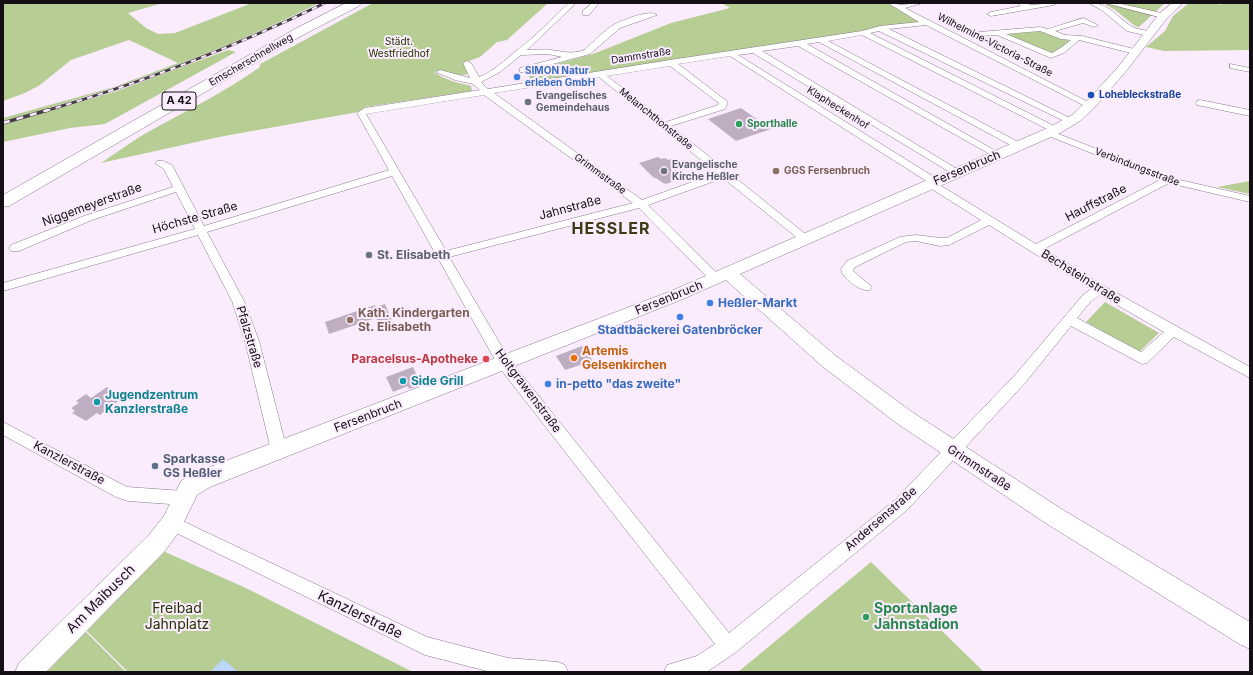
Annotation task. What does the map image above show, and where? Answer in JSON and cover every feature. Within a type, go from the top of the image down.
[{"type":"highway","name":"Emscherschnellweg","points":[[3,190],[237,58],[342,3]]},
{"type":"highway","name":"Emscherschnellweg","points":[[3,202],[292,36],[356,3]]},
{"type":"street","points":[[440,72],[460,79],[475,81],[491,76],[573,3]]},
{"type":"street","points":[[586,13],[596,3]]},
{"type":"street","name":"Wilhelmine-Victoria-Straße","points":[[891,3],[927,23],[1090,105]]},
{"type":"street","points":[[898,7],[920,3]]},
{"type":"street","points":[[1020,3],[1029,7]]},
{"type":"street","points":[[991,14],[1054,3]]},
{"type":"street","points":[[1092,3],[1106,9],[1130,29],[1148,34]]},
{"type":"street","points":[[1108,3],[1163,16]]},
{"type":"street","name":"Fersenbruch","points":[[172,523],[190,488],[202,480],[504,363],[722,276],[1052,131],[1080,115],[1090,105],[1163,16],[1178,3]]},
{"type":"street","points":[[522,70],[587,52],[617,26],[640,17],[654,14]]},
{"type":"street","name":"Wilhelmine-Victoria-Straße","points":[[1048,31],[1083,20],[1094,25]]},
{"type":"street","name":"Dammstraße","points":[[361,113],[365,111],[670,62],[821,40],[863,33],[880,28],[927,23]]},
{"type":"street","points":[[880,28],[1071,121]]},
{"type":"street","name":"Wilhelmine-Victoria-Straße","points":[[979,34],[1040,30],[1048,31],[1064,37],[1077,38],[1135,52]]},
{"type":"street","points":[[863,33],[1052,131]]},
{"type":"street","name":"Wilhelmine-Victoria-Straße","points":[[998,33],[1051,56],[1073,43],[1077,38]]},
{"type":"street","points":[[821,40],[1019,146]]},
{"type":"street","points":[[799,43],[998,155]]},
{"type":"street","name":"Klapheckenhof","points":[[753,49],[958,172]]},
{"type":"street","points":[[518,53],[548,52],[572,56]]},
{"type":"street","name":"Klapheckenhof","points":[[730,53],[933,183]]},
{"type":"street","points":[[663,126],[722,107],[724,102],[670,62]]},
{"type":"street","name":"Grimmstraße","points":[[467,63],[474,74],[475,81],[486,92],[641,204],[722,276],[845,374],[904,418],[1052,515],[1250,636]]},
{"type":"street","points":[[1233,66],[1250,70]]},
{"type":"street","name":"Melanchthonstraße","points":[[600,74],[805,239]]},
{"type":"street","points":[[1200,103],[1250,113]]},
{"type":"street","name":"Holtgrawenstraße","points":[[361,113],[504,363],[728,646]]},
{"type":"street","name":"Verbindungsstraße","points":[[1052,131],[1168,180],[1250,199]]},
{"type":"street","name":"Pfalzstraße","points":[[160,163],[168,167],[238,301],[252,341],[279,450]]},
{"type":"street","name":"Höchste Straße","points":[[3,287],[202,230],[394,172]]},
{"type":"street","name":"Jahnstraße","points":[[443,255],[641,204],[724,174]]},
{"type":"street","name":"Hauffstraße","points":[[1035,249],[1168,180]]},
{"type":"street","name":"Bechsteinstraße","points":[[933,183],[1100,289],[1173,331],[1250,372]]},
{"type":"street","name":"Niggemeyerstraße","points":[[15,248],[88,218],[179,188]]},
{"type":"street","points":[[866,287],[848,273],[847,269],[851,264],[904,239],[916,238],[940,242],[949,241],[990,220]]},
{"type":"street","name":"Andersenstraße","points":[[728,646],[901,505],[1020,379],[1087,298],[1100,289]]},
{"type":"street","points":[[1069,319],[1142,359],[1173,331]]},
{"type":"street","name":"Kanzlerstraße","points":[[3,428],[122,492],[128,494],[184,498]]},
{"type":"street","name":"Kanzlerstraße","points":[[172,523],[425,646],[508,667],[558,672]]},
{"type":"street","name":"Am Maibusch","points":[[28,672],[157,543],[172,523]]},
{"type":"street","points":[[674,672],[701,664],[728,646]]},
{"type":"green space","points":[[3,3],[163,3],[128,13],[146,28],[158,34],[175,33],[252,3],[319,3],[242,39],[164,70],[124,84],[84,97],[3,121],[3,118],[114,87],[178,63],[129,40],[71,60],[40,85],[25,93],[3,101]]},
{"type":"green space","name":"Städt. Westfriedhof","points":[[373,3],[548,3],[507,40],[497,42],[480,57],[463,63],[468,74],[459,75],[443,71],[434,72],[447,79],[471,86],[472,91],[365,107],[358,112],[219,137],[101,163],[130,143],[233,85],[260,67],[260,64]]},
{"type":"green space","points":[[721,3],[887,3],[921,22],[532,83],[527,72],[593,54],[671,23],[730,8]]},
{"type":"green space","points":[[1103,3],[1165,3],[1139,27],[1135,26],[1115,10]]},
{"type":"green space","points":[[1189,3],[1213,3],[1222,5],[1220,3],[1250,4],[1250,50],[1164,51],[1146,47],[1165,31],[1173,16]]},
{"type":"green space","points":[[1040,30],[1070,41],[1054,55],[1003,33]]},
{"type":"green space","points":[[228,50],[236,52],[105,124],[70,128],[3,142],[3,125],[117,91]]},
{"type":"green space","points":[[1250,181],[1250,194],[1217,187]]},
{"type":"green space","points":[[1105,302],[1159,333],[1139,352],[1086,322]]},
{"type":"green space","name":"Freibad Jahnplatz","points":[[163,551],[248,589],[413,672],[128,672],[87,631]]},
{"type":"green space","name":"Sportanlage Jahnstadion","points":[[871,562],[984,672],[738,672]]},
{"type":"green space","points":[[86,632],[126,672],[47,672]]},
{"type":"water","points":[[223,659],[238,672],[210,672]]},
{"type":"building","name":"Sporthalle","points":[[741,108],[771,129],[736,141],[708,119]]},
{"type":"building","name":"Evangelische Kirche Heßler","points":[[658,157],[661,159],[671,159],[687,176],[666,184],[654,178],[639,163]]},
{"type":"building","name":"Kath. Kindergarten St. Elisabeth","points":[[385,304],[395,328],[382,333],[376,318],[329,334],[325,322],[375,305],[376,307]]},
{"type":"building","name":"Artemis Gelsenkirchen","points":[[582,346],[593,361],[565,370],[556,356]]},
{"type":"building","name":"Side Grill","points":[[413,367],[421,385],[409,389],[408,386],[393,392],[386,377]]},
{"type":"building","name":"Jugendzentrum Kanzlerstraße","points":[[107,387],[118,393],[114,396],[121,399],[100,415],[97,413],[86,421],[72,413],[75,411],[71,408],[79,403],[76,401],[86,394],[91,398]]},
{"type":"railway","points":[[45,111],[117,88],[187,63],[325,3]]},
{"type":"railway","points":[[3,123],[48,110]]},
{"type":"place","name":"SIMON Natur erleben GmbH","points":[[517,77]]},
{"type":"place","name":"Lohebleckstraße","points":[[1091,95]]},
{"type":"place","name":"Evangelisches Gemeindehaus","points":[[528,102]]},
{"type":"place","name":"Sporthalle","points":[[739,124]]},
{"type":"place","name":"Evangelische Kirche Heßler","points":[[664,171]]},
{"type":"place","name":"GGS Fersenbruch","points":[[776,171]]},
{"type":"place","name":"St. Elisabeth","points":[[369,255]]},
{"type":"place","name":"Heßler-Markt","points":[[710,303]]},
{"type":"place","name":"Stadtbäckerei Gatenbröcker","points":[[680,317]]},
{"type":"place","name":"Kath. Kindergarten St. Elisabeth","points":[[350,320]]},
{"type":"place","name":"Artemis Gelsenkirchen","points":[[574,358]]},
{"type":"place","name":"Paracelsus-Apotheke","points":[[486,359]]},
{"type":"place","name":"Side Grill","points":[[403,381]]},
{"type":"place","name":"in-petto \"das zweite\"","points":[[548,384]]},
{"type":"place","name":"Jugendzentrum Kanzlerstraße","points":[[97,402]]},
{"type":"place","name":"Sparkasse GS Heßler","points":[[155,466]]},
{"type":"place","name":"Sportanlage Jahnstadion","points":[[866,617]]},
{"type":"district","name":"HESSLER","points":[[611,229]]}]
